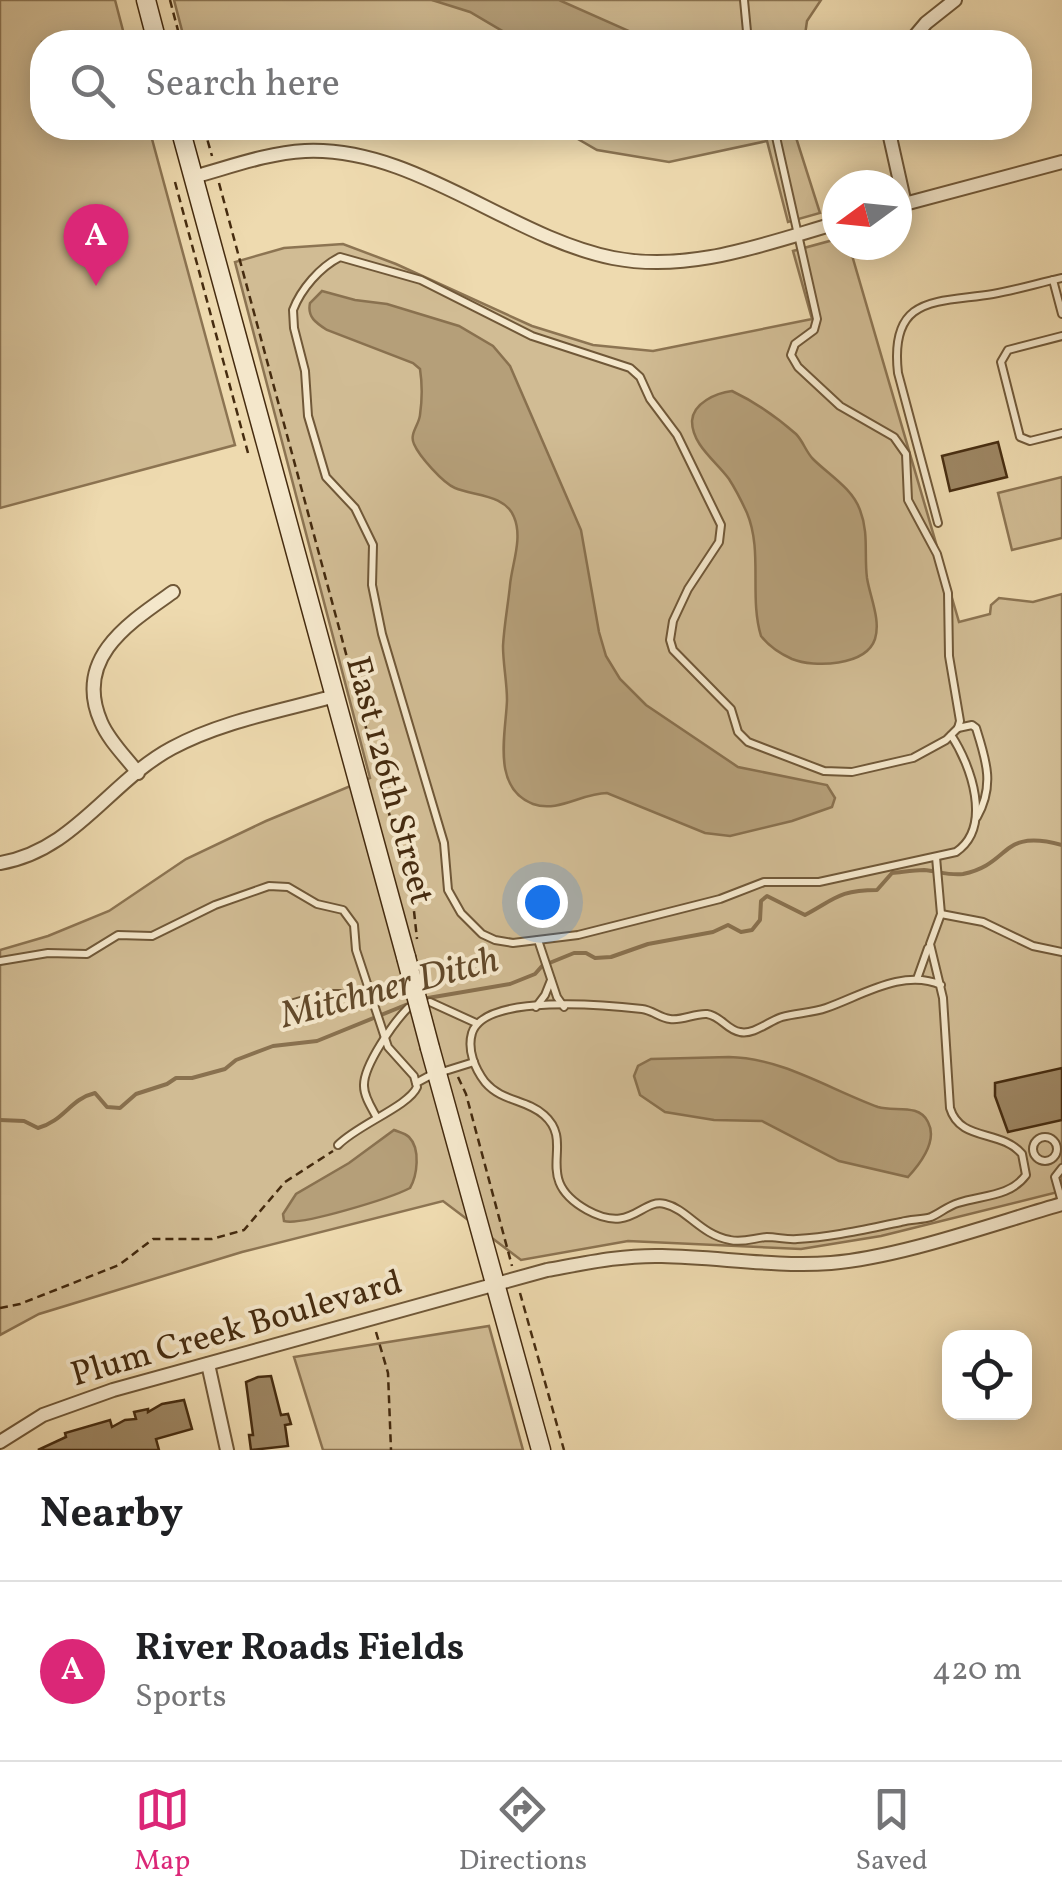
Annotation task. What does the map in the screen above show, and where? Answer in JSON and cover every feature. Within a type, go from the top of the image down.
[{"type":"street","points":[[146,0],[154,30]]},
{"type":"street","points":[[920,30],[955,0]]},
{"type":"street","name":"East 126th Street","points":[[183,140],[335,696],[412,950],[430,1048],[446,1070],[494,1285],[541,1450]]},
{"type":"street","points":[[890,140],[895,170]]},
{"type":"street","points":[[194,177],[292,153],[352,154],[389,165],[583,250],[644,262],[712,258],[822,227]]},
{"type":"street","points":[[912,202],[1062,162]]},
{"type":"street","points":[[138,773],[101,721],[96,701],[99,666],[112,638],[173,592]]},
{"type":"street","points":[[0,863],[54,844],[154,759],[193,738],[335,696]]},
{"type":"street","name":"Plum Creek Boulevard","points":[[0,1442],[64,1406],[516,1279],[609,1258],[660,1256],[785,1264],[856,1259],[1062,1203]]},
{"type":"street","points":[[208,1364],[227,1450]]},
{"type":"lane","points":[[744,0],[747,30]]},
{"type":"lane","points":[[777,140],[817,320],[814,330],[794,344],[791,354],[798,367],[840,406],[894,437],[906,454],[908,500],[936,554],[948,594],[949,656],[959,703],[958,728]]},
{"type":"lane","points":[[351,258],[388,273],[421,280],[532,336],[623,365],[640,377],[700,478],[722,530],[719,542],[676,614],[670,635],[673,650],[732,710],[744,740],[815,768],[841,772],[904,762],[958,728],[976,728],[990,776],[984,802],[961,849],[936,860],[818,882],[764,882],[720,899],[601,931],[513,943],[488,938],[466,920],[450,895],[444,844],[382,634],[372,585],[373,545],[355,508],[329,482],[313,439],[293,310],[302,292],[336,259],[351,258]]},
{"type":"lane","points":[[938,524],[898,372],[896,348],[900,332],[912,314],[931,302],[993,294],[1058,279],[1062,314]]},
{"type":"lane","points":[[1062,336],[1008,350],[1001,362],[1020,437],[1030,441],[1062,433]]},
{"type":"lane","points":[[951,735],[964,760],[974,796],[974,822]]},
{"type":"lane","points":[[917,980],[941,914],[936,860]]},
{"type":"lane","points":[[0,962],[48,953],[87,954],[114,936],[152,936],[236,896],[281,886],[348,914],[390,1052],[416,1083]]},
{"type":"lane","points":[[941,914],[983,922],[1033,946],[1062,952]]},
{"type":"lane","points":[[538,940],[564,1006]]},
{"type":"lane","points":[[930,944],[941,985],[954,1120],[967,1130],[1010,1142],[1022,1154],[1026,1175],[1018,1185],[1004,1192],[955,1204],[929,1217],[858,1233],[739,1241],[720,1238],[702,1229],[664,1203],[621,1219],[592,1213],[570,1200],[559,1186],[556,1136],[548,1119],[534,1108],[494,1091],[474,1062],[471,1040],[478,1022],[498,1010],[593,1003],[645,1009],[674,1020],[710,1015],[733,1030],[745,1032],[783,1017],[827,1008],[877,987],[926,979],[941,985]]},
{"type":"lane","points":[[536,1007],[551,979]]},
{"type":"lane","points":[[287,1005],[325,994],[373,994]]},
{"type":"lane","points":[[430,1002],[464,1020],[478,1022]]},
{"type":"lane","points":[[376,1116],[364,1083],[385,1039],[408,1008]]},
{"type":"lane","points":[[338,1145],[376,1116],[410,1099],[416,1083],[474,1062]]},
{"type":"lane","points":[[1052,1160],[1060,1169],[1055,1178],[1062,1203]]},
{"type":"path","points":[[170,0],[178,30]]},
{"type":"path","points":[[207,140],[414,902],[412,950]]},
{"type":"path","points":[[174,182],[248,453]]},
{"type":"path","points":[[446,1070],[466,1094],[564,1450]]},
{"type":"path","points":[[0,1308],[20,1304],[119,1265],[153,1239],[212,1238],[244,1230],[279,1187],[327,1158],[338,1145]]},
{"type":"path","points":[[376,1332],[388,1374],[391,1450]]},
{"type":"shaded area","points":[[0,0],[115,0],[123,30],[30,30],[30,140],[152,140],[235,445],[0,508]]},
{"type":"shaded area","points":[[174,0],[821,0],[806,30],[182,30]]},
{"type":"shaded area","points":[[432,0],[559,0],[627,30],[501,30],[470,12]]},
{"type":"shaded area","points":[[580,140],[797,140],[820,213],[788,222],[767,141],[669,162],[597,150]]},
{"type":"shaded area","points":[[822,243],[822,260],[853,260],[959,622],[990,614],[991,605],[999,598],[1033,602],[1062,594],[1062,1191],[881,1236],[801,1249],[628,1241],[521,1260],[443,1201],[242,1252],[39,1314],[0,1335],[0,950],[109,911],[186,859],[370,778],[235,262],[284,248],[343,244],[532,326],[593,345],[653,351],[812,319],[793,251]]},
{"type":"shaded area","points":[[322,291],[387,304],[459,326],[493,346],[510,366],[581,530],[599,632],[606,656],[620,679],[646,705],[738,767],[827,785],[835,798],[832,807],[730,836],[705,833],[607,793],[552,806],[533,804],[520,796],[511,786],[504,758],[507,700],[503,646],[517,542],[514,517],[510,509],[496,500],[450,485],[426,462],[413,440],[421,410],[420,369],[319,325],[309,308]]},
{"type":"shaded area","points":[[732,391],[796,434],[813,459],[846,488],[860,510],[867,578],[877,624],[870,648],[851,660],[802,662],[779,652],[761,636],[752,528],[729,479],[693,430],[696,409],[706,400]]},
{"type":"shaded area","points":[[1062,477],[1062,538],[1012,550],[998,493]]},
{"type":"shaded area","points":[[729,1057],[787,1069],[878,1107],[919,1112],[931,1129],[926,1152],[908,1177],[839,1161],[762,1121],[714,1120],[665,1112],[640,1095],[634,1076],[638,1066],[651,1059]]},
{"type":"shaded area","points":[[394,1130],[409,1137],[415,1148],[416,1170],[410,1188],[326,1215],[284,1221],[283,1214],[296,1194],[349,1163]]},
{"type":"shaded area","points":[[489,1326],[523,1450],[323,1450],[294,1357]]},
{"type":"building","points":[[998,442],[1007,477],[950,491],[942,456]]},
{"type":"building","points":[[1062,1068],[1062,1120],[1008,1132],[995,1096],[995,1083]]},
{"type":"building","points":[[271,1376],[281,1415],[288,1414],[291,1424],[285,1425],[288,1446],[251,1450],[249,1435],[253,1435],[246,1382]]},
{"type":"building","points":[[184,1400],[192,1429],[156,1439],[159,1450],[38,1450],[66,1437],[65,1433],[110,1420],[112,1427],[136,1419],[134,1412],[148,1412],[162,1404]]},
{"type":"waterway","name":"Mitchner Ditch","points":[[422,999],[510,984],[574,953],[611,957],[728,925],[741,932],[752,930],[760,920],[761,901],[767,896],[805,915],[845,894],[877,890],[892,873],[924,870],[963,874],[990,863],[1016,844],[1042,841],[1062,845]]},
{"type":"waterway","name":"Mitchner Ditch","points":[[0,1120],[24,1121],[38,1128],[95,1093],[107,1107],[120,1108],[136,1094],[176,1078],[225,1069],[236,1060],[273,1046],[317,1041],[413,1002]]},
{"type":"place","name":"River Roads Fields","points":[[96,286]]}]
